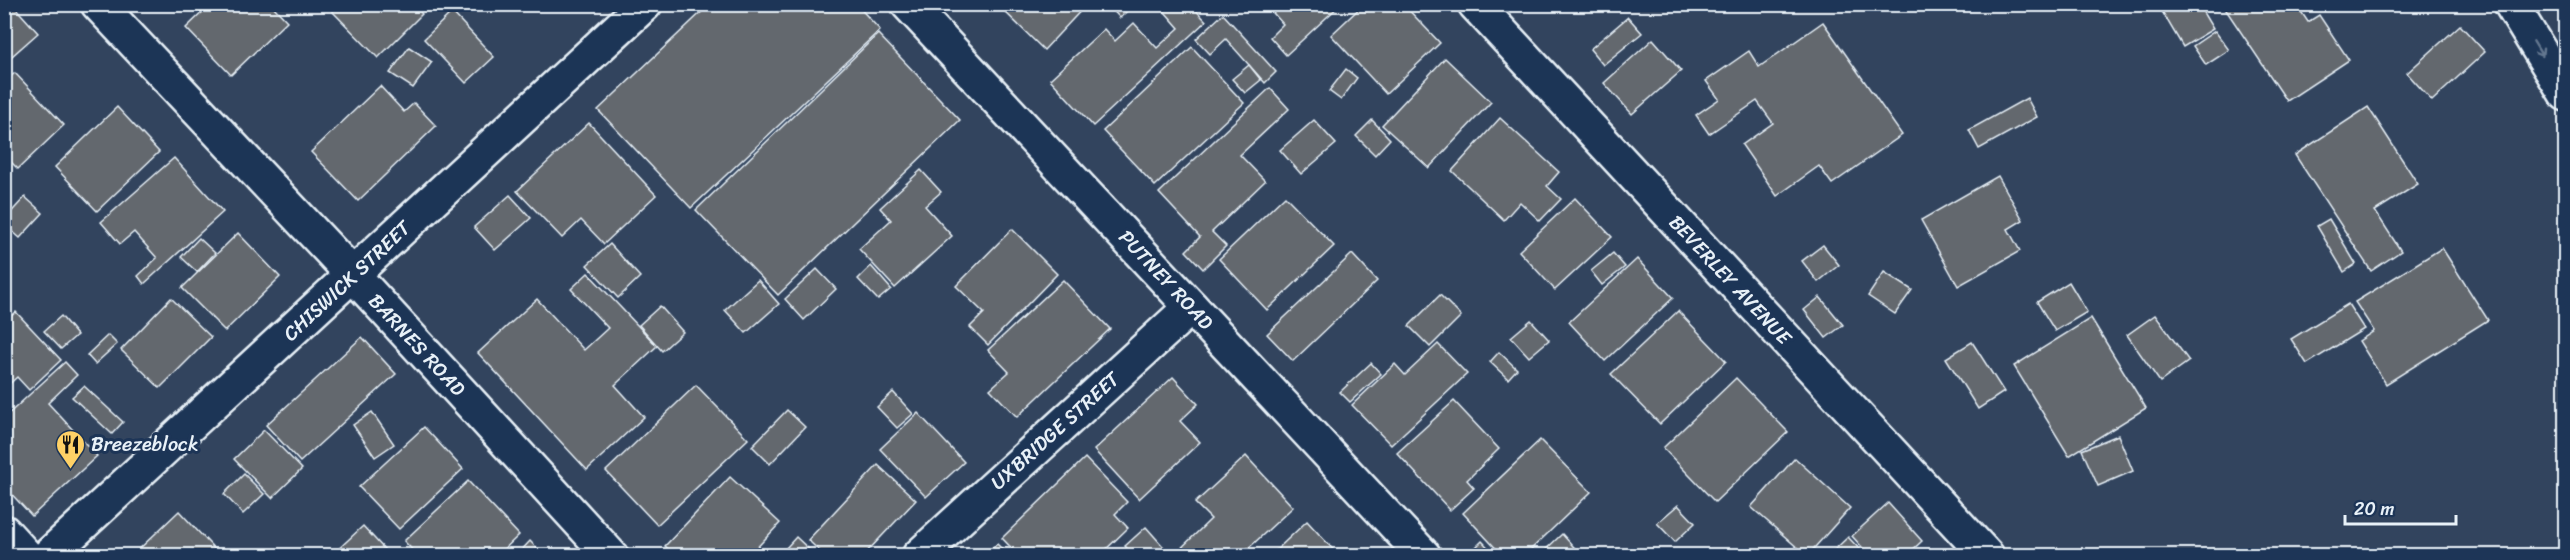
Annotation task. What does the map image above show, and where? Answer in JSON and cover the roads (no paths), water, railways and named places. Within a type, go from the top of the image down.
[{"type":"street","name":"BARNES ROAD","points":[[98,4],[354,276],[611,555]]},
{"type":"street","name":"CHISWICK STREET","points":[[48,555],[354,276],[645,4]]},
{"type":"street","name":"PUTNEY ROAD","points":[[908,4],[1424,555]]},
{"type":"street","name":"BEVERLEY AVENUE","points":[[1475,4],[1987,555]]},
{"type":"street","points":[[2511,4],[2565,94]]},
{"type":"street","name":"UXBRIDGE STREET","points":[[919,555],[1191,306]]},
{"type":"street","points":[[4,532],[26,555]]},
{"type":"place","name":"Breezeblock","points":[[70,470]]}]
